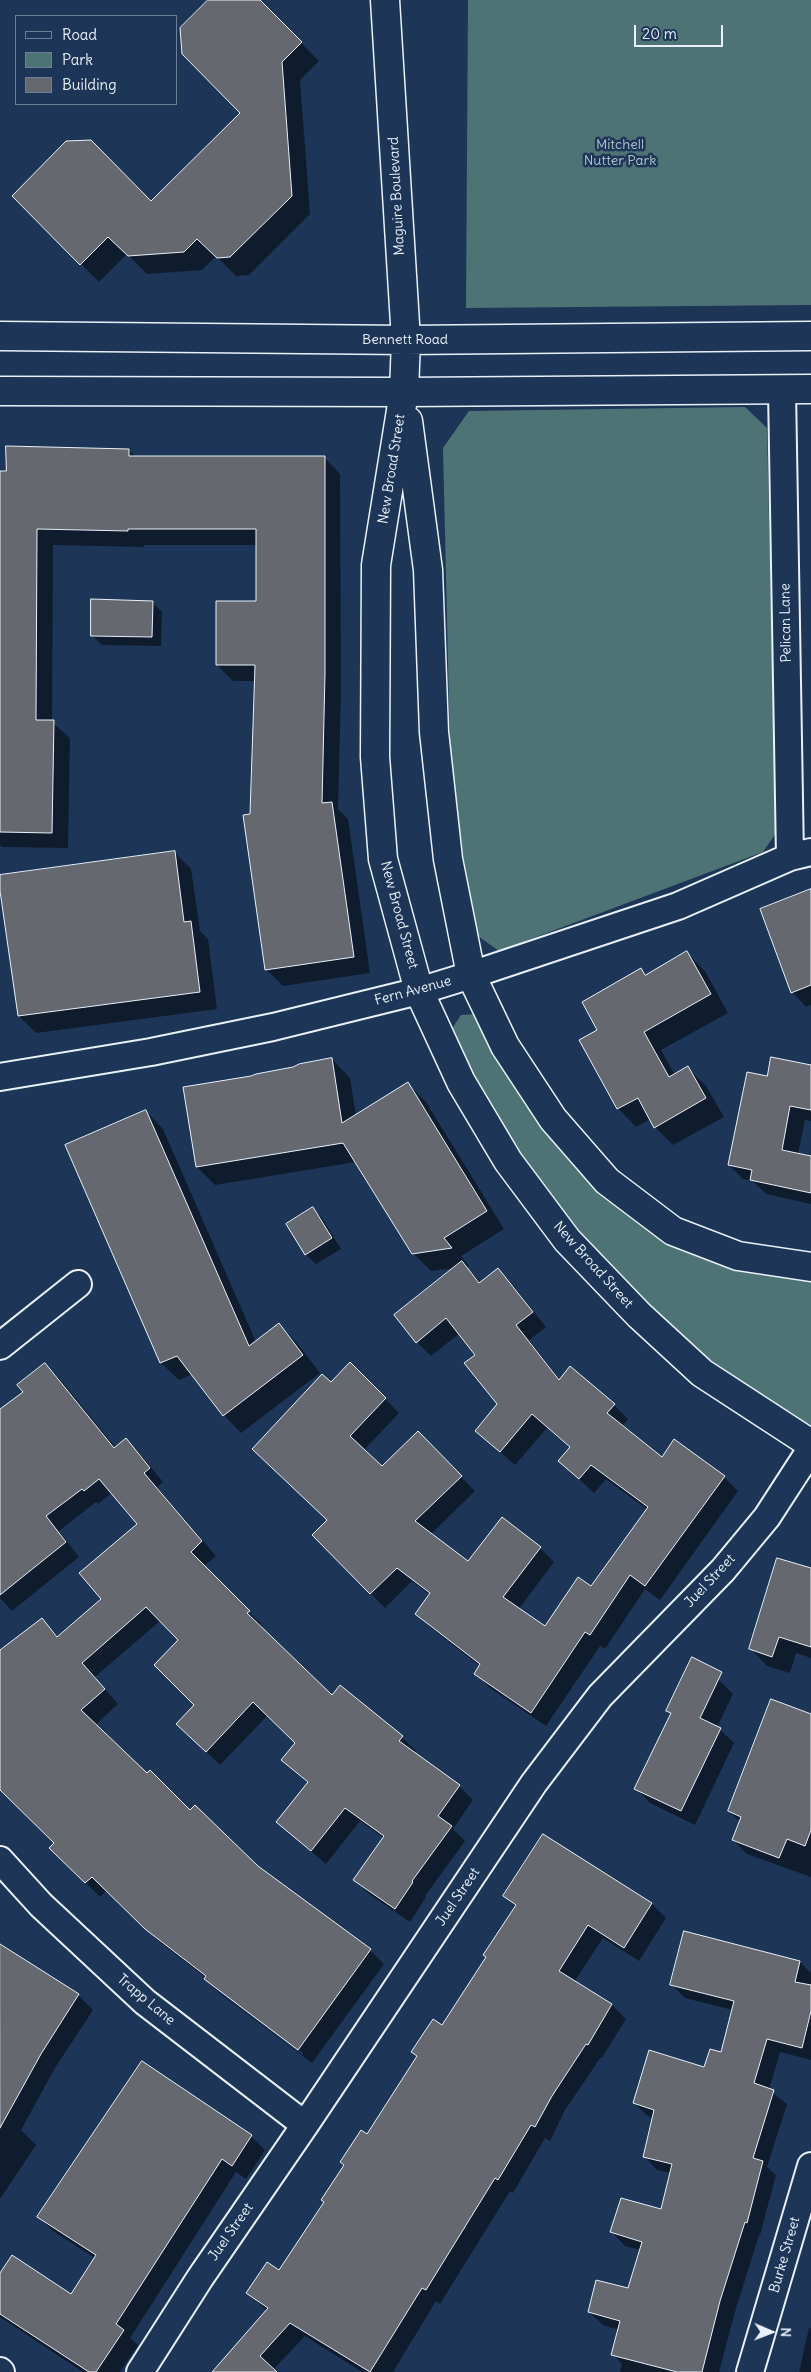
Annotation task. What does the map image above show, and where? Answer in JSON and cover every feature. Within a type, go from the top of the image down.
[{"type":"street","name":"Maguire Boulevard","points":[[385,0],[406,340],[404,392]]},
{"type":"street","name":"Bennett Road","points":[[0,336],[406,340],[811,336]]},
{"type":"street","points":[[0,391],[404,392],[811,389]]},
{"type":"street","name":"Pelican Lane","points":[[782,390],[801,854]]},
{"type":"street","name":"New Broad Street","points":[[404,392],[428,570],[434,732],[445,839],[472,976],[505,1046],[547,1111],[607,1181],[673,1231],[738,1256],[811,1267]]},
{"type":"street","name":"New Broad Street","points":[[404,392],[376,564],[374,757],[382,859],[419,990],[461,1082],[503,1153],[567,1240],[639,1315],[702,1373],[811,1444]]},
{"type":"street","name":"Fern Avenue","points":[[0,1077],[151,1052],[245,1033],[472,976],[678,906],[801,854]]},
{"type":"street","points":[[0,1346],[78,1284]]},
{"type":"street","name":"Juel Street","points":[[140,2372],[200,2278],[546,1767],[600,1696],[730,1562],[767,1517],[811,1449]]},
{"type":"street","name":"Trapp Lane","points":[[0,1860],[41,1905],[146,2002],[305,2125]]},
{"type":"street","name":"Burke Street","points":[[750,2372],[811,2166]]},
{"type":"green space","name":"Mitchell Nutter Park","points":[[468,0],[811,0],[811,305],[466,308]]},
{"type":"green space","points":[[745,407],[767,428],[776,833],[763,852],[499,951],[478,936],[451,791],[443,448],[469,411]]},
{"type":"green space","points":[[478,1014],[585,1177],[644,1224],[811,1274],[811,1428],[690,1346],[597,1255],[525,1161],[455,1043],[453,1027],[461,1015]]},
{"type":"building","points":[[208,0],[260,0],[302,42],[282,62],[292,196],[230,257],[217,258],[197,239],[184,252],[128,256],[108,237],[80,265],[12,196],[66,141],[91,140],[151,201],[240,113],[182,54],[180,28]]},
{"type":"building","points":[[6,446],[129,449],[129,456],[325,456],[325,674],[322,803],[332,802],[354,957],[265,970],[243,815],[250,814],[255,665],[216,665],[216,601],[256,601],[256,529],[128,529],[128,531],[37,529],[36,720],[54,720],[52,833],[0,832],[0,471],[6,471]]},
{"type":"building","points":[[91,599],[153,601],[152,637],[91,636]]},
{"type":"building","points":[[175,851],[184,922],[191,921],[200,992],[18,1016],[0,891],[0,875]]},
{"type":"building","points":[[811,889],[811,985],[791,993],[760,909]]},
{"type":"building","points":[[687,951],[711,994],[644,1032],[669,1077],[688,1066],[706,1098],[654,1128],[638,1098],[617,1109],[579,1040],[597,1030],[582,1002],[641,968],[645,975]]},
{"type":"building","points":[[771,1057],[811,1065],[811,1110],[790,1106],[782,1150],[811,1156],[811,1193],[750,1180],[752,1170],[728,1165],[747,1072],[767,1076]]},
{"type":"building","points":[[332,1058],[342,1123],[408,1082],[487,1211],[444,1238],[452,1248],[412,1254],[343,1143],[196,1167],[183,1087],[251,1076]]},
{"type":"building","points":[[146,1110],[249,1346],[279,1323],[303,1355],[223,1416],[177,1356],[160,1363],[65,1145]]},
{"type":"building","points":[[313,1207],[332,1238],[305,1255],[286,1224]]},
{"type":"building","points":[[462,1261],[479,1283],[498,1268],[533,1312],[516,1325],[559,1380],[570,1366],[615,1404],[607,1413],[662,1457],[674,1439],[725,1476],[645,1586],[630,1575],[590,1635],[585,1632],[531,1713],[474,1674],[480,1664],[415,1614],[430,1593],[397,1568],[370,1594],[312,1535],[327,1520],[252,1449],[322,1374],[331,1382],[350,1362],[386,1398],[350,1436],[382,1466],[418,1431],[462,1476],[415,1521],[468,1561],[502,1517],[541,1547],[503,1597],[545,1626],[578,1577],[591,1586],[648,1507],[591,1465],[579,1479],[558,1461],[570,1447],[532,1414],[500,1452],[475,1431],[497,1404],[464,1363],[475,1355],[446,1318],[416,1343],[394,1315]]},
{"type":"building","points":[[45,1363],[114,1448],[126,1438],[150,1468],[144,1473],[202,1541],[191,1552],[250,1611],[247,1613],[332,1695],[340,1685],[403,1736],[399,1741],[460,1785],[438,1816],[452,1826],[412,1881],[395,1909],[353,1880],[384,1836],[345,1808],[311,1851],[276,1822],[308,1782],[281,1760],[295,1743],[253,1702],[206,1752],[176,1724],[194,1705],[154,1665],[178,1640],[146,1607],[82,1663],[105,1689],[81,1710],[147,1773],[150,1770],[190,1810],[195,1805],[258,1866],[371,1949],[298,2050],[204,1979],[206,1976],[145,1929],[92,1877],[85,1883],[49,1848],[54,1843],[0,1790],[0,1650],[42,1618],[57,1637],[101,1599],[79,1573],[137,1524],[99,1479],[84,1491],[82,1489],[46,1516],[66,1542],[0,1595],[0,1409],[23,1392],[17,1385]]},
{"type":"building","points":[[777,1558],[811,1568],[811,1647],[779,1637],[772,1657],[749,1649]]},
{"type":"building","points":[[692,1657],[722,1672],[700,1718],[721,1728],[681,1811],[634,1789],[671,1713],[666,1711]]},
{"type":"building","points":[[771,1699],[811,1714],[811,1830],[805,1846],[787,1839],[779,1858],[732,1840],[741,1817],[728,1811]]},
{"type":"building","points":[[543,1834],[652,1903],[624,1948],[588,1925],[559,1971],[612,2004],[588,2045],[586,2044],[552,2096],[535,2127],[531,2125],[498,2180],[495,2178],[426,2290],[422,2288],[370,2372],[290,2323],[260,2356],[277,2372],[212,2372],[268,2308],[246,2293],[267,2262],[279,2270],[324,2202],[321,2200],[344,2165],[340,2162],[361,2130],[367,2134],[417,2056],[411,2052],[433,2019],[442,2025],[486,1957],[483,1955],[516,1905],[503,1896]]},
{"type":"building","points":[[684,1931],[800,1961],[795,1982],[811,1985],[811,2011],[802,2048],[767,2039],[754,2083],[774,2090],[753,2158],[763,2161],[747,2223],[745,2222],[720,2301],[702,2372],[677,2372],[611,2355],[620,2321],[588,2312],[596,2280],[628,2288],[642,2242],[610,2232],[621,2198],[661,2209],[672,2164],[643,2157],[654,2110],[633,2103],[649,2050],[704,2067],[710,2049],[721,2052],[734,2001],[670,1985]]},
{"type":"building","points":[[0,1944],[79,1994],[41,2054],[0,2128]]},
{"type":"building","points":[[142,2061],[252,2135],[232,2166],[222,2159],[116,2324],[124,2330],[96,2372],[89,2372],[0,2314],[0,2273],[12,2255],[71,2294],[96,2255],[37,2217]]}]
